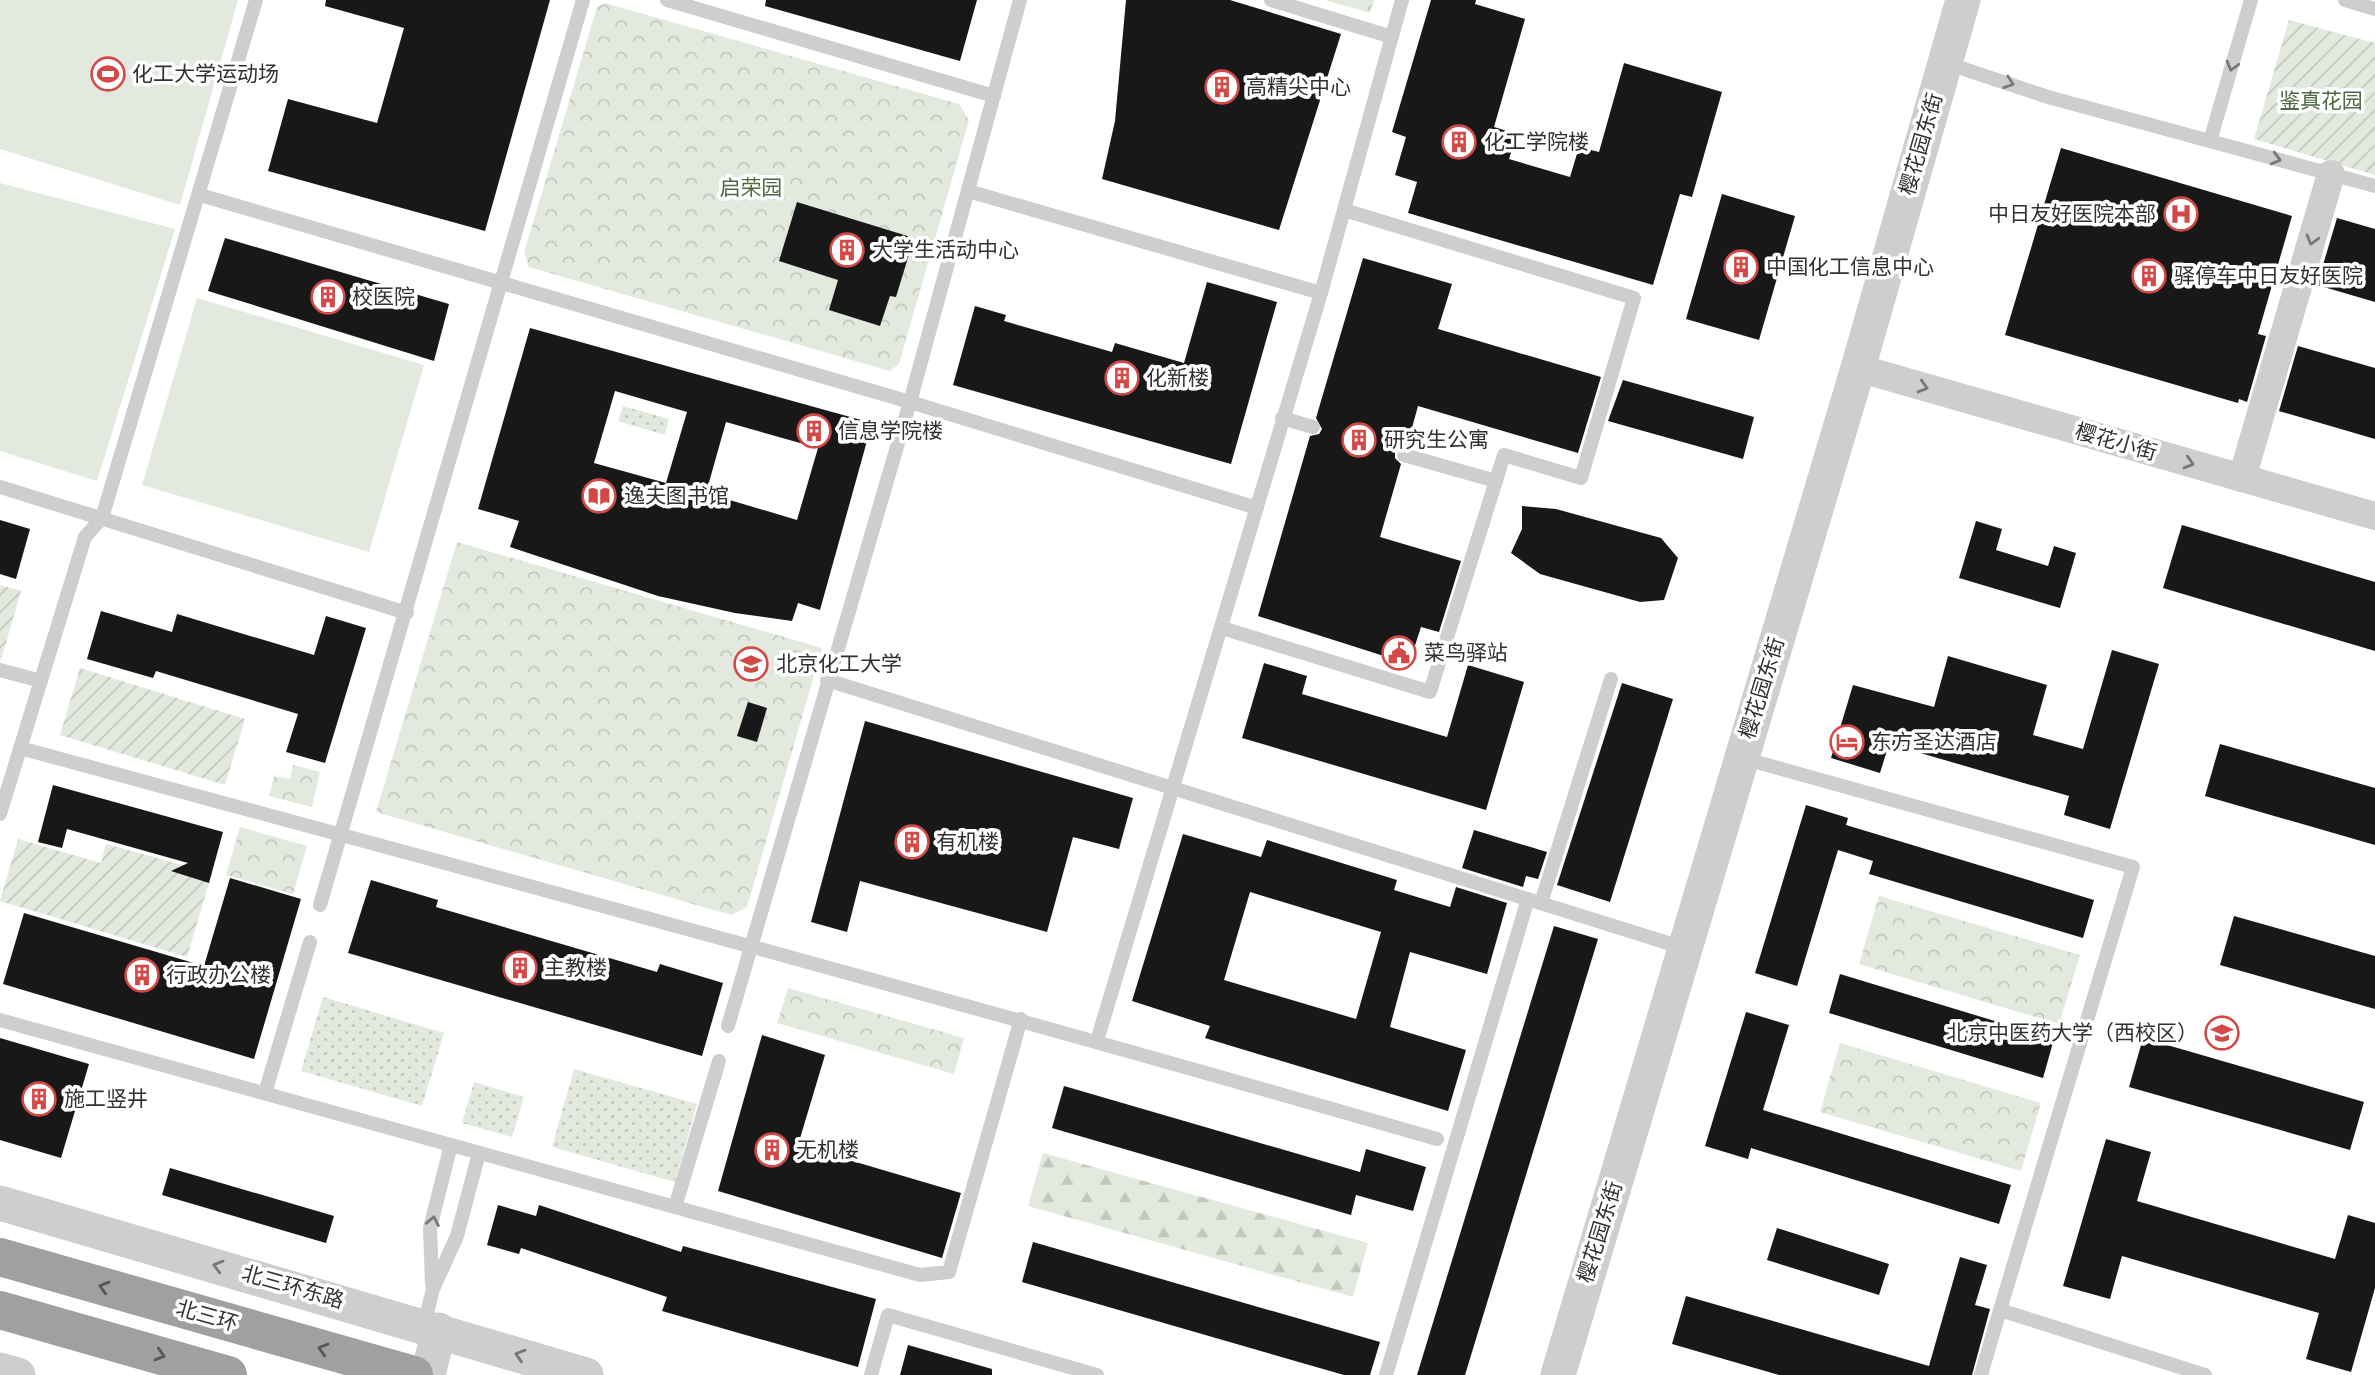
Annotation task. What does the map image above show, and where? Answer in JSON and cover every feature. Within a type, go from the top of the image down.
[{"type":"highway","name":"北三环","points":[[0,1257],[414,1375]]},
{"type":"highway","points":[[0,1310],[228,1375]]},
{"type":"street","name":"樱花园东街","points":[[1558,1375],[1858,368],[1962,0]]},
{"type":"street","points":[[2242,478],[2332,174]]},
{"type":"street","name":"樱花小街","points":[[1858,368],[2375,516]]},
{"type":"street","name":"北三环东路","points":[[0,1203],[586,1375]]},
{"type":"street","points":[[401,1375],[426,1326]]},
{"type":"street","points":[[426,1326],[428,1375]]},
{"type":"street","points":[[0,1370],[18,1375]]},
{"type":"lane","points":[[0,814],[85,537],[102,519],[256,0]]},
{"type":"lane","points":[[320,905],[475,376],[498,284],[583,0]]},
{"type":"lane","points":[[667,0],[994,96]]},
{"type":"lane","points":[[729,1026],[827,680],[910,402],[1020,0]]},
{"type":"lane","points":[[1271,0],[1392,37]]},
{"type":"lane","points":[[1097,1041],[1321,293],[1402,0]]},
{"type":"lane","points":[[2210,141],[2251,0]]},
{"type":"lane","points":[[2345,0],[2375,9]]},
{"type":"lane","points":[[1944,62],[2048,97],[2375,186]]},
{"type":"lane","points":[[968,191],[1321,293]]},
{"type":"lane","points":[[200,195],[910,402],[1257,508]]},
{"type":"lane","points":[[1222,628],[1430,692],[1504,454],[1581,478],[1634,298],[1344,210]]},
{"type":"lane","points":[[1282,418],[1313,427]]},
{"type":"lane","points":[[1404,455],[1496,481]]},
{"type":"lane","points":[[0,487],[407,613]]},
{"type":"lane","points":[[0,670],[40,681]]},
{"type":"lane","points":[[1386,1375],[1534,901],[1611,679]]},
{"type":"lane","points":[[827,680],[1685,948]]},
{"type":"lane","points":[[20,748],[750,948],[1021,1019],[1437,1139]]},
{"type":"lane","points":[[1741,758],[2133,867],[1981,1375]]},
{"type":"lane","points":[[265,1093],[310,942]]},
{"type":"lane","points":[[0,1020],[920,1275],[949,1272],[1021,1019]]},
{"type":"lane","points":[[675,1207],[719,1061]]},
{"type":"lane","points":[[426,1326],[433,1289],[430,1228],[451,1145]]},
{"type":"lane","points":[[433,1289],[457,1236],[479,1153]]},
{"type":"lane","points":[[2000,1310],[2205,1375]]},
{"type":"lane","points":[[871,1375],[888,1315],[1097,1375]]},
{"type":"green space","name":"化工大学运动场","points":[[0,0],[238,0],[180,205],[0,149]]},
{"type":"green space","points":[[1325,0],[1374,0],[1370,13]]},
{"type":"green space","name":"启荣园","points":[[605,3],[959,104],[969,120],[899,364],[890,371],[529,267],[524,253],[597,7]]},
{"type":"green space","name":"鉴真花园","points":[[2289,20],[2375,43],[2375,175],[2254,139]]},
{"type":"green space","points":[[0,183],[175,229],[97,481],[0,451]]},
{"type":"green space","points":[[197,298],[424,365],[369,552],[142,485]]},
{"type":"green space","points":[[623,406],[669,419],[665,435],[618,421]]},
{"type":"green space","points":[[457,542],[822,648],[747,907],[731,915],[376,812]]},
{"type":"green space","points":[[0,585],[21,591],[1,660],[0,659]]},
{"type":"green space","points":[[80,668],[245,719],[225,785],[60,735]]},
{"type":"green space","points":[[293,765],[320,772],[312,807],[269,796],[274,776],[290,779]]},
{"type":"green space","points":[[240,827],[307,846],[293,894],[226,875]]},
{"type":"green space","points":[[18,839],[101,863],[106,844],[212,873],[187,957],[0,901]]},
{"type":"green space","points":[[1879,896],[2080,955],[2059,1024],[1859,964]]},
{"type":"green space","points":[[788,988],[964,1038],[954,1074],[777,1023]]},
{"type":"green space","points":[[323,997],[444,1033],[422,1106],[301,1071]]},
{"type":"green space","points":[[1840,1043],[2041,1103],[2021,1171],[1820,1112]]},
{"type":"green space","points":[[574,1069],[697,1104],[675,1182],[552,1147]]},
{"type":"green space","points":[[474,1082],[524,1097],[512,1137],[462,1123]]},
{"type":"green space","points":[[1043,1153],[1368,1243],[1353,1297],[1028,1206]]},
{"type":"building","points":[[326,0],[550,0],[485,231],[268,171],[288,99],[377,123],[404,28],[325,6]]},
{"type":"building","points":[[766,0],[977,0],[960,61],[765,6]]},
{"type":"building","name":"高精尖中心","points":[[1126,0],[1230,0],[1341,34],[1279,230],[1102,179],[1115,121]]},
{"type":"building","name":"化工学院楼","points":[[1431,0],[1476,0],[1475,4],[1525,19],[1494,127],[1517,134],[1509,159],[1570,177],[1579,147],[1599,152],[1624,63],[1722,92],[1692,197],[1680,194],[1653,285],[1408,213],[1417,182],[1395,175],[1406,137],[1392,132]]},
{"type":"building","name":"驿停车中日友好医院","points":[[2061,148],[2292,216],[2258,334],[2266,336],[2247,402],[2239,399],[2238,403],[2005,335]]},
{"type":"building","name":"中国化工信息中心","points":[[1722,194],[1795,216],[1759,340],[1686,319]]},
{"type":"building","name":"大学生活动中心","points":[[797,202],[914,238],[896,297],[890,296],[880,326],[829,310],[838,280],[779,261]]},
{"type":"building","points":[[2337,218],[2375,229],[2375,302],[2317,285]]},
{"type":"building","name":"校医院","points":[[225,238],[449,304],[434,361],[208,291]]},
{"type":"building","name":"研究生公寓","points":[[1363,258],[1452,284],[1438,329],[1601,377],[1578,453],[1418,406],[1407,446],[1395,452],[1395,458],[1401,464],[1380,537],[1461,561],[1439,632],[1421,627],[1409,664],[1258,616],[1310,436],[1319,434],[1322,429],[1316,418]]},
{"type":"building","name":"化新楼","points":[[1207,282],[1277,302],[1231,464],[953,385],[975,306],[1006,315],[1004,321],[1112,352],[1115,343],[1184,363]]},
{"type":"building","name":"逸夫图书馆","points":[[530,328],[872,423],[820,610],[798,603],[792,621],[735,613],[658,596],[510,547],[519,521],[478,509]],"holes":[[[615,391],[687,412],[666,483],[594,463]],[[726,422],[818,448],[797,520],[706,493]]]},
{"type":"building","points":[[2298,346],[2375,368],[2375,439],[2279,411]]},
{"type":"building","points":[[1623,380],[1754,417],[1743,459],[1608,421]]},
{"type":"building","points":[[1522,506],[1556,509],[1661,538],[1678,558],[1664,600],[1640,602],[1540,574],[1511,553],[1522,529]]},
{"type":"building","points":[[0,520],[30,529],[16,579],[0,574]]},
{"type":"building","points":[[1976,521],[2002,529],[1996,550],[2048,566],[2054,546],[2076,553],[2060,608],[1959,578]]},
{"type":"building","points":[[2182,525],[2375,582],[2375,651],[2163,588]]},
{"type":"building","points":[[101,611],[172,632],[177,614],[314,655],[326,616],[366,628],[325,763],[286,752],[298,714],[156,671],[153,678],[87,659]]},
{"type":"building","points":[[2112,650],[2159,664],[2110,829],[2064,815],[2069,796],[1889,744],[1880,773],[1831,758],[1853,685],[1934,707],[1948,656],[2047,685],[2033,735],[2083,749]]},
{"type":"building","points":[[1264,663],[1307,676],[1302,694],[1447,737],[1468,665],[1524,682],[1486,810],[1242,738]]},
{"type":"building","points":[[1622,683],[1673,699],[1610,902],[1557,885]]},
{"type":"building","points":[[748,702],[767,708],[757,742],[737,736]]},
{"type":"building","name":"有机楼","points":[[865,721],[1133,798],[1119,849],[1073,837],[1047,932],[860,881],[847,932],[811,922]]},
{"type":"building","points":[[2220,744],[2375,788],[2375,845],[2205,796]]},
{"type":"building","points":[[53,785],[223,832],[209,883],[171,871],[188,863],[67,829],[62,848],[38,842]]},
{"type":"building","points":[[1806,805],[1848,818],[1846,825],[2094,900],[2083,938],[1869,874],[1873,861],[1838,850],[1797,986],[1755,973]]},
{"type":"building","points":[[1474,830],[1547,852],[1538,879],[1526,876],[1523,887],[1462,868]]},
{"type":"building","points":[[1183,834],[1261,857],[1267,840],[1397,880],[1394,890],[1450,907],[1456,887],[1507,903],[1487,974],[1410,952],[1390,1027],[1466,1050],[1448,1111],[1205,1038],[1210,1026],[1132,1001]],"holes":[[[1250,892],[1381,932],[1356,1019],[1224,980]]]},
{"type":"building","name":"行政办公楼","points":[[230,878],[301,899],[254,1059],[3,984],[24,913],[204,966]]},
{"type":"building","name":"主教楼","points":[[371,880],[438,900],[436,907],[657,972],[660,964],[723,983],[702,1056],[348,953]]},
{"type":"building","points":[[2234,916],[2375,956],[2375,1009],[2220,965]]},
{"type":"building","points":[[1554,926],[1598,939],[1465,1375],[1417,1375]]},
{"type":"building","points":[[1840,974],[2054,1039],[2043,1078],[1829,1013]]},
{"type":"building","points":[[1746,1012],[1789,1025],[1763,1110],[2011,1185],[1999,1224],[1751,1148],[1748,1159],[1705,1146]]},
{"type":"building","name":"无机楼","points":[[762,1035],[825,1055],[798,1145],[961,1193],[942,1258],[718,1191]]},
{"type":"building","name":"施工竖井","points":[[0,1038],[89,1064],[61,1158],[0,1140]]},
{"type":"building","points":[[2143,1038],[2364,1102],[2350,1150],[2129,1087]]},
{"type":"building","points":[[1064,1086],[1360,1172],[1366,1149],[1426,1167],[1413,1211],[1356,1195],[1351,1215],[1052,1128]]},
{"type":"building","points":[[2106,1139],[2151,1152],[2137,1201],[2335,1259],[2348,1215],[2375,1223],[2375,1288],[2351,1372],[2306,1359],[2319,1313],[2122,1256],[2110,1299],[2063,1286]]},
{"type":"building","points":[[170,1168],[334,1216],[326,1243],[162,1195]]},
{"type":"building","points":[[498,1205],[536,1216],[539,1205],[681,1252],[683,1246],[876,1299],[858,1367],[662,1311],[667,1297],[521,1248],[519,1254],[487,1245]]},
{"type":"building","points":[[1777,1228],[1889,1264],[1879,1295],[1767,1260]]},
{"type":"building","points":[[1033,1242],[1380,1342],[1370,1375],[1344,1375],[1022,1282]]},
{"type":"building","points":[[1960,1257],[1987,1265],[1975,1305],[1990,1309],[1972,1375],[1779,1375],[1672,1344],[1686,1296],[1929,1366]]},
{"type":"building","points":[[908,1345],[992,1369],[992,1375],[900,1375]]},
{"type":"place","name":"化工大学运动场","points":[[108,74]]},
{"type":"place","name":"高精尖中心","points":[[1222,87]]},
{"type":"place","name":"化工学院楼","points":[[1459,142]]},
{"type":"place","name":"中日友好医院本部","points":[[2181,214]]},
{"type":"place","name":"大学生活动中心","points":[[847,250]]},
{"type":"place","name":"中国化工信息中心","points":[[1741,267]]},
{"type":"place","name":"驿停车中日友好医院","points":[[2149,276]]},
{"type":"place","name":"校医院","points":[[328,297]]},
{"type":"place","name":"化新楼","points":[[1122,378]]},
{"type":"place","name":"信息学院楼","points":[[814,431]]},
{"type":"place","name":"研究生公寓","points":[[1359,440]]},
{"type":"place","name":"逸夫图书馆","points":[[599,496]]},
{"type":"place","name":"菜鸟驿站","points":[[1399,653]]},
{"type":"place","name":"北京化工大学","points":[[751,664]]},
{"type":"place","name":"东方圣达酒店","points":[[1847,742]]},
{"type":"place","name":"有机楼","points":[[912,842]]},
{"type":"place","name":"主教楼","points":[[520,968]]},
{"type":"place","name":"行政办公楼","points":[[142,975]]},
{"type":"place","name":"北京中医药大学（西校区）","points":[[2222,1033]]},
{"type":"place","name":"施工竖井","points":[[39,1099]]},
{"type":"place","name":"无机楼","points":[[772,1150]]}]
